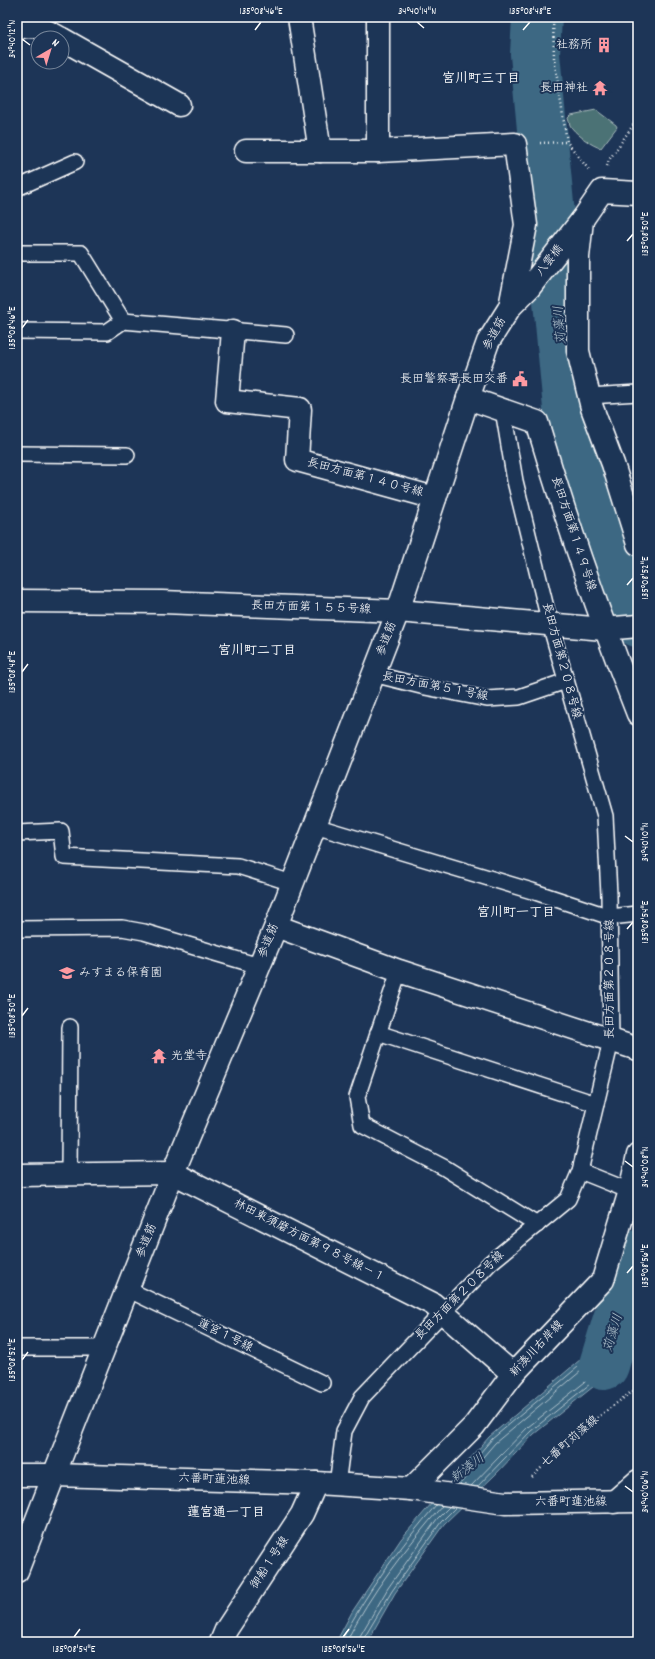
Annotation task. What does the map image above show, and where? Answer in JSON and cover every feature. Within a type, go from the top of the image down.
[{"type":"street","points":[[299,17],[320,151]]},
{"type":"street","points":[[246,151],[378,151],[378,17]]},
{"type":"street","points":[[17,29],[22,26],[41,27],[46,30]]},
{"type":"street","points":[[70,44],[179,105]]},
{"type":"street","name":"参道筋","points":[[378,151],[515,144],[526,225],[510,307]]},
{"type":"street","points":[[602,191],[638,193]]},
{"type":"street","name":"八雲橋","points":[[529,288],[602,191]]},
{"type":"street","points":[[576,227],[578,257],[578,351],[589,396],[613,464],[638,544]]},
{"type":"street","name":"参道筋","points":[[17,1572],[127,1289],[276,926],[398,611],[488,342],[510,307],[529,288]]},
{"type":"street","name":"長田方面第１４０号線","points":[[233,331],[227,401],[300,409],[297,460],[435,498]]},
{"type":"street","name":"長田方面第１４９号線","points":[[468,398],[537,422],[604,629],[638,714]]},
{"type":"street","name":"長田方面第１５５号線","points":[[17,601],[162,602],[398,611],[604,629],[638,626]]},
{"type":"street","points":[[276,926],[399,971],[638,1049]]},
{"type":"street","points":[[634,1190],[638,1155]]},
{"type":"street","points":[[17,1175],[174,1173]]},
{"type":"street","name":"林田東須磨方面第９８号線－１","points":[[174,1173],[433,1304],[513,1374]]},
{"type":"street","name":"新湊川右岸線","points":[[411,1489],[474,1426],[513,1374],[603,1280],[634,1190]]},
{"type":"street","points":[[17,1472],[54,1475]]},
{"type":"street","name":"六番町蓮池線","points":[[17,1476],[54,1475],[327,1484],[411,1489],[505,1503],[638,1501]]},
{"type":"street","points":[[614,1502],[638,1481]]},
{"type":"street","name":"御船１号線","points":[[221,1642],[226,1630],[302,1514],[327,1484]]},
{"type":"lane","points":[[17,188],[75,162]]},
{"type":"lane","points":[[17,253],[81,253],[124,321]]},
{"type":"lane","points":[[17,331],[107,332],[124,321],[286,335]]},
{"type":"lane","points":[[589,396],[638,393]]},
{"type":"lane","name":"長田方面第２０８号線","points":[[327,1484],[344,1431],[362,1397],[490,1263],[568,1199],[580,1171],[611,1041],[610,917],[605,816],[550,624],[515,481],[503,410]]},
{"type":"lane","points":[[17,454],[127,455]]},
{"type":"lane","name":"長田方面第５１号線","points":[[373,674],[425,687],[487,699],[520,697],[566,681]]},
{"type":"lane","points":[[314,826],[532,891],[610,917],[638,914]]},
{"type":"lane","points":[[17,833],[61,831],[64,857],[238,866],[292,883]]},
{"type":"lane","points":[[17,929],[122,928],[144,932],[259,966]]},
{"type":"lane","points":[[399,971],[357,1097],[362,1125],[445,1168],[537,1225]]},
{"type":"lane","points":[[69,1174],[70,1027]]},
{"type":"lane","points":[[378,1033],[596,1104]]},
{"type":"lane","points":[[580,1171],[634,1190]]},
{"type":"lane","name":"蓮宮１号線","points":[[127,1289],[322,1383]]},
{"type":"lane","points":[[17,1348],[104,1348]]},
{"type":"path","points":[[553,17],[554,58],[567,142],[588,167],[602,191]]},
{"type":"path","points":[[609,160],[638,118]]},
{"type":"path","points":[[539,143],[567,142]]},
{"type":"path","name":"七番町苅藻線","points":[[505,1503],[573,1436],[638,1387]]},
{"type":"green space","points":[[596,110],[617,127],[601,148],[593,145],[579,135],[572,128],[568,118],[571,115]]},
{"type":"water","name":"新湊川","points":[[638,1319],[638,1354],[623,1363],[534,1434],[495,1475],[444,1524],[395,1593],[367,1642],[336,1642],[352,1612],[401,1539],[489,1437],[601,1342]]},
{"type":"waterway","name":"苅藻川","points":[[537,17],[535,54],[569,419],[638,622]]},
{"type":"waterway","name":"苅藻川","points":[[604,1365],[638,1254]]},
{"type":"place","name":"社務所","points":[[604,45]]},
{"type":"place","name":"長田神社","points":[[600,88]]},
{"type":"place","name":"長田警察署長田交番","points":[[520,379]]},
{"type":"place","name":"みすまる保育園","points":[[67,973]]},
{"type":"place","name":"光堂寺","points":[[159,1056]]},
{"type":"district","name":"宮川町三丁目","points":[[481,79]]},
{"type":"district","name":"宮川町二丁目","points":[[257,651]]},
{"type":"district","name":"宮川町一丁目","points":[[516,913]]},
{"type":"district","name":"蓮宮通一丁目","points":[[226,1513]]}]
